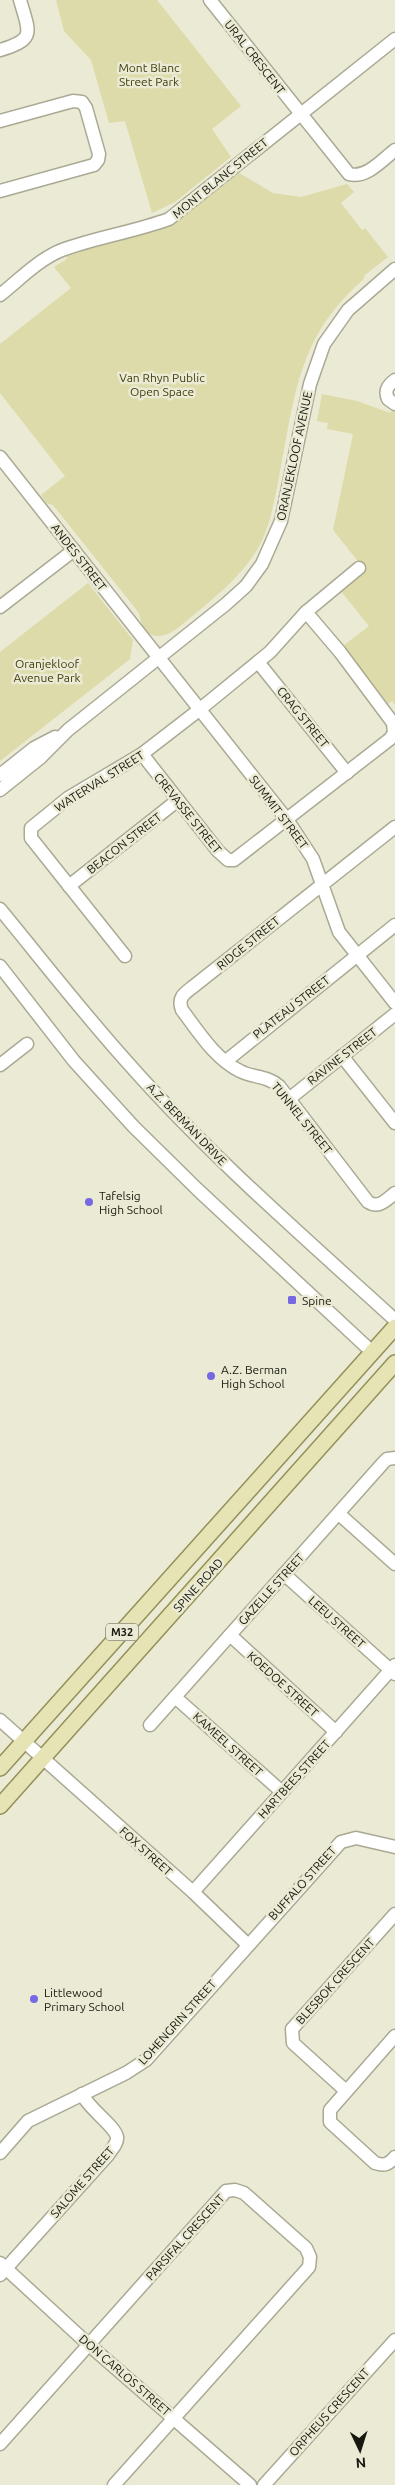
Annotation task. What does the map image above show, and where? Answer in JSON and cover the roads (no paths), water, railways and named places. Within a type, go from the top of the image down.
[{"type":"main road","name":"SPINE ROAD","points":[[0,1768],[395,1326]]},
{"type":"main road","points":[[371,1351],[394,1368]]},
{"type":"main road","name":"SPINE ROAD","points":[[0,1806],[394,1368]]},
{"type":"street","points":[[0,50],[21,44],[27,36],[28,30],[20,0]]},
{"type":"street","name":"URAL CRESCENT","points":[[210,0],[348,174],[356,176],[364,174],[395,150]]},
{"type":"street","name":"MONT BLANC STREET","points":[[0,295],[45,260],[61,251],[142,229],[169,219],[395,39]]},
{"type":"street","points":[[0,121],[73,101],[82,102],[86,108],[99,154],[98,160],[94,165],[0,191]]},
{"type":"street","name":"ORANJEKLOOF AVENUE","points":[[0,790],[40,758],[68,730],[246,586],[262,564],[281,521],[310,384],[324,344],[348,310],[395,269]]},
{"type":"street","points":[[395,380],[386,391],[388,399],[395,404]]},
{"type":"street","name":"ANDES STREET","points":[[0,457],[158,659]]},
{"type":"street","points":[[0,607],[74,550]]},
{"type":"street","name":"WATERVAL STREET","points":[[125,956],[31,838],[31,828],[68,798],[142,754],[200,710],[278,644],[306,612],[360,568]]},
{"type":"street","points":[[288,820],[390,739],[394,726],[340,652],[306,612]]},
{"type":"street","name":"SUMMIT STREET","points":[[158,659],[288,820],[313,859],[338,932],[395,1003]]},
{"type":"street","name":"CRAG STREET","points":[[258,662],[347,773]]},
{"type":"street","name":"ORANJEKLOOF AVENUE","points":[[0,775],[34,748],[68,730]]},
{"type":"street","name":"CREVASSE STREET","points":[[142,754],[218,851],[228,860],[240,857],[288,820]]},
{"type":"street","name":"BEACON STREET","points":[[69,886],[178,800]]},
{"type":"street","name":"RIDGE STREET","points":[[180,1003],[181,997],[188,991],[395,827]]},
{"type":"street","name":"A.Z. BERMAN DRIVE","points":[[0,909],[128,1064],[193,1132],[260,1198],[395,1320]]},
{"type":"street","name":"PLATEAU STREET","points":[[226,1061],[395,925]]},
{"type":"street","points":[[0,966],[74,1061],[133,1126],[197,1190],[371,1351]]},
{"type":"street","name":"TUNNEL STREET","points":[[180,1003],[182,1010],[209,1044],[226,1061],[243,1072],[272,1080],[289,1099],[368,1202],[375,1206],[382,1204],[395,1193]]},
{"type":"street","name":"RAVINE STREET","points":[[289,1099],[395,1014]]},
{"type":"street","points":[[0,1065],[27,1044]]},
{"type":"street","points":[[342,1056],[395,1123]]},
{"type":"street","name":"GAZELLE STREET","points":[[150,1725],[383,1463],[387,1459],[395,1458]]},
{"type":"street","points":[[339,1514],[395,1564]]},
{"type":"street","name":"LEEU STREET","points":[[284,1574],[394,1670]]},
{"type":"street","name":"KOEDOE STREET","points":[[230,1635],[336,1732]]},
{"type":"street","name":"HARTBEES STREET","points":[[193,1892],[394,1670]]},
{"type":"street","name":"KAMEEL STREET","points":[[175,1697],[282,1792]]},
{"type":"street","name":"FOX STREET","points":[[0,1720],[193,1892],[247,1944]]},
{"type":"street","name":"BUFFALO STREET","points":[[247,1944],[341,1842],[356,1838],[395,1847]]},
{"type":"street","name":"BLESBOK CRESCENT","points":[[346,2091],[293,2043],[292,2029],[395,1914]]},
{"type":"street","name":"LOHENGRIN STREET","points":[[0,2154],[28,2122],[137,2067],[146,2060],[247,1944]]},
{"type":"street","points":[[395,2036],[330,2110],[330,2122],[375,2163],[390,2164],[395,2158]]},
{"type":"street","name":"SALOME STREET","points":[[2,2269],[108,2155],[116,2143],[117,2137],[114,2130],[87,2104],[82,2094]]},
{"type":"street","name":"PARSIFAL CRESCENT","points":[[88,2344],[226,2191],[235,2190],[244,2193],[306,2248],[310,2257],[309,2267],[174,2417]]},
{"type":"street","name":"DON CARLOS STREET","points":[[2,2269],[250,2485]]},
{"type":"street","name":"ORPHEUS CRESCENT","points":[[264,2485],[395,2340]]},
{"type":"street","points":[[0,2444],[88,2344]]},
{"type":"street","points":[[114,2485],[174,2417]]},
{"type":"place","name":"Tafelsig High School","points":[[89,1202]]},
{"type":"place","name":"Spine","points":[[292,1300]]},
{"type":"place","name":"A.Z. Berman High School","points":[[211,1376]]},
{"type":"place","name":"Littlewood Primary School","points":[[34,1999]]},
{"type":"park label","name":"Mont Blanc Street Park","points":[[149,74]]},
{"type":"park label","name":"Van Rhyn Public Open Space","points":[[162,384]]},
{"type":"park label","name":"Oranjekloof Avenue Park","points":[[47,670]]}]
